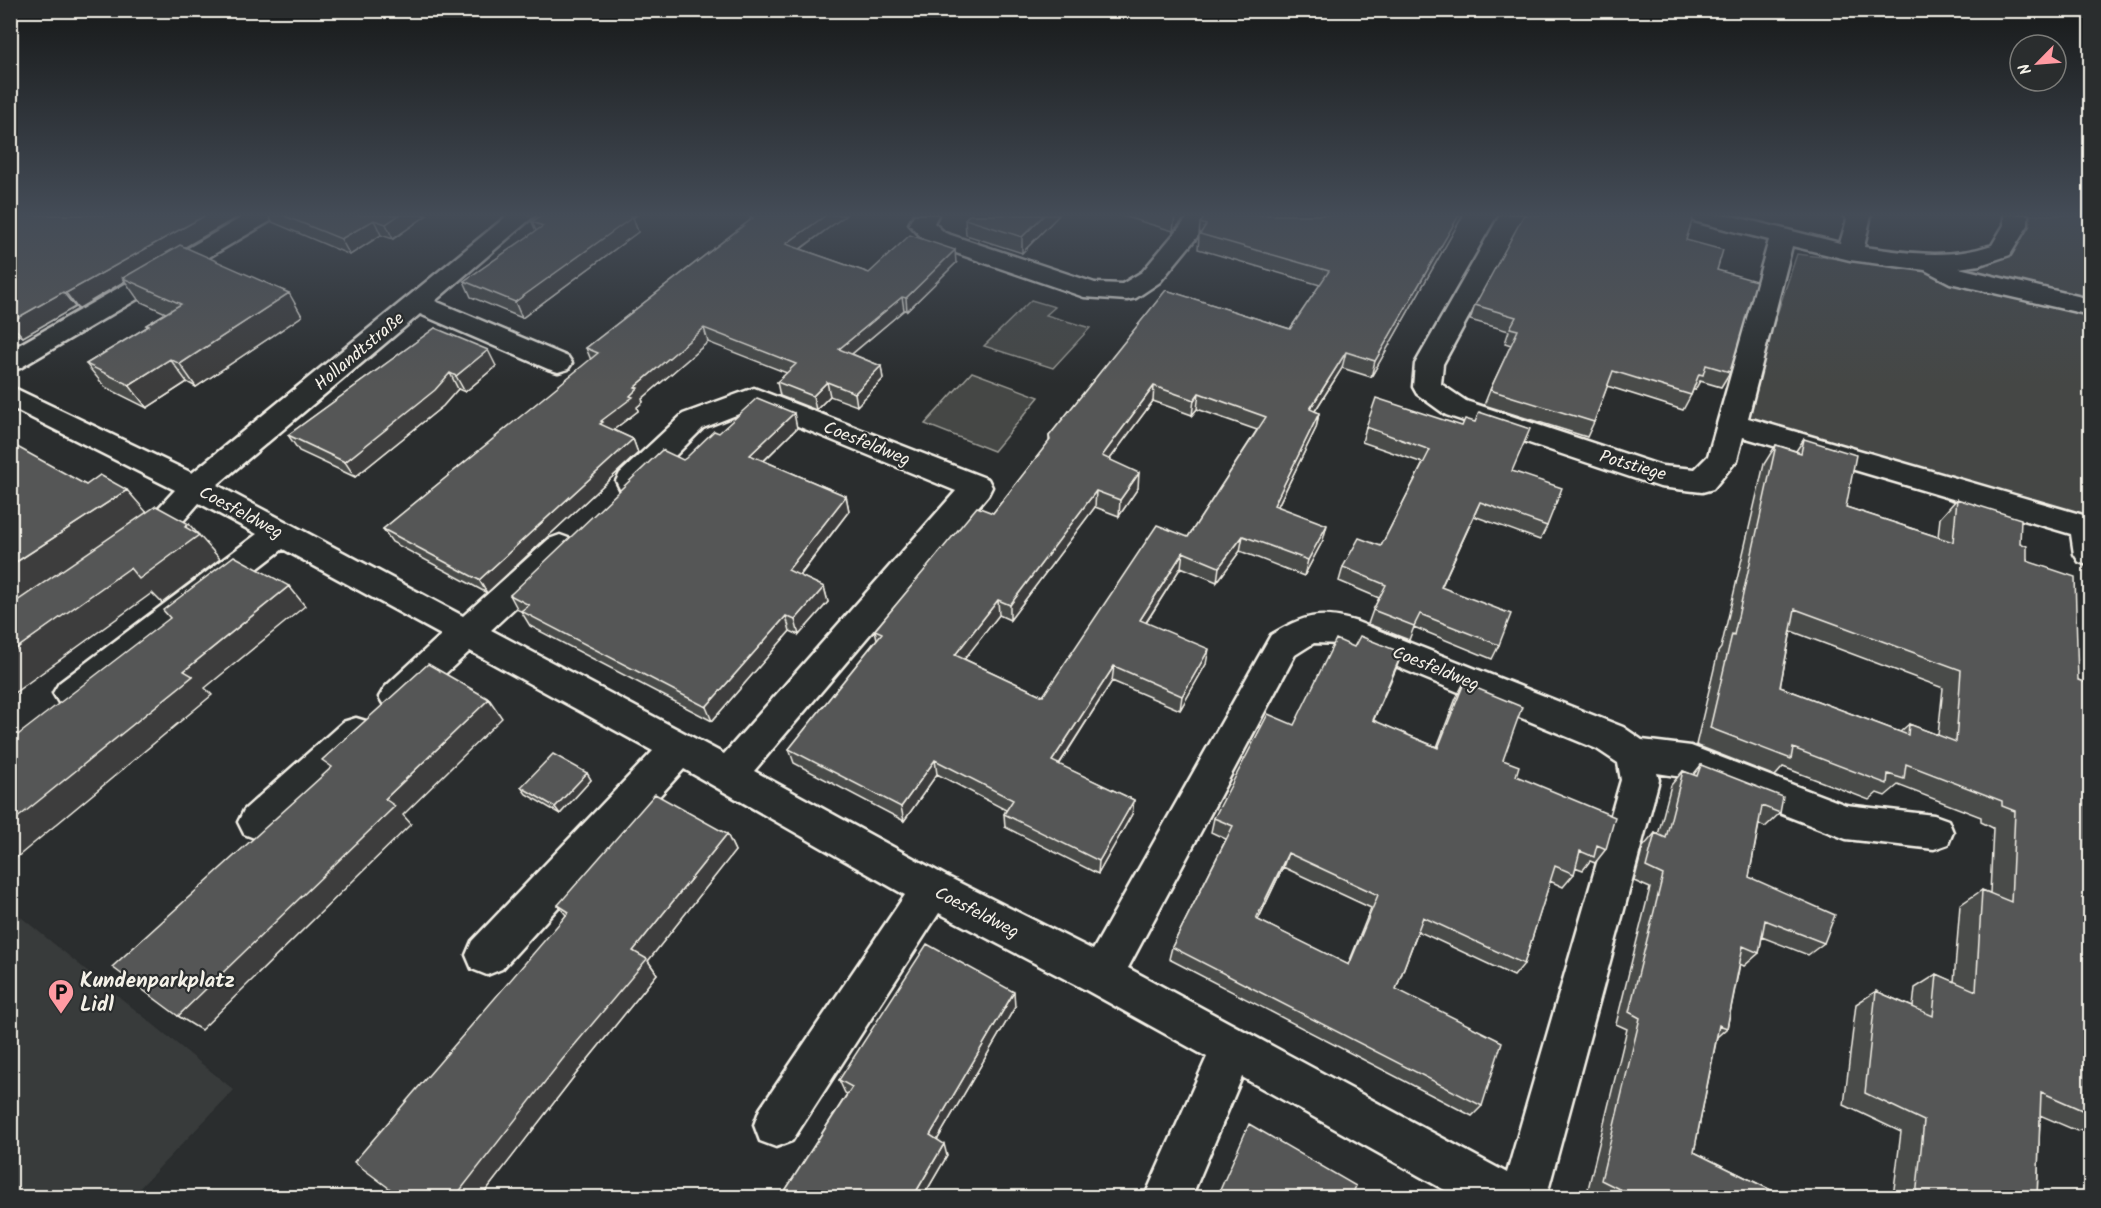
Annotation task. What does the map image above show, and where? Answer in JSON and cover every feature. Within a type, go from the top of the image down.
[{"type":"street","points":[[10,362],[166,271]]},
{"type":"street","name":"Hollandtstraße","points":[[115,556],[163,523],[195,487],[454,271]]},
{"type":"street","points":[[1035,271],[1093,291],[1127,292],[1151,277],[1156,271]]},
{"type":"street","name":"Potstiege","points":[[1481,271],[1429,364],[1427,387],[1456,408],[1660,476],[1702,480],[1722,460],[1773,271]]},
{"type":"street","points":[[1945,271],[1959,278],[2091,308]]},
{"type":"street","points":[[416,303],[558,363]]},
{"type":"street","name":"Coesfeldweg","points":[[10,395],[195,487],[680,748],[932,889],[1101,976],[1506,1197]]},
{"type":"street","name":"Coesfeldweg","points":[[606,503],[693,421],[754,397],[977,487],[728,775]]},
{"type":"street","points":[[1731,423],[2086,527],[2091,554]]},
{"type":"street","points":[[257,822],[467,635],[580,528]]},
{"type":"street","points":[[71,693],[280,533]]},
{"type":"street","name":"Coesfeldweg","points":[[1101,976],[1283,645],[1309,629],[1345,631],[1610,738],[1635,755],[1691,762],[1846,822],[1934,832]]},
{"type":"street","points":[[488,955],[680,748]]},
{"type":"street","points":[[1523,1197],[1640,780],[1635,755]]},
{"type":"street","points":[[776,1125],[932,889]]},
{"type":"street","points":[[1167,1197],[1233,1048]]},
{"type":"shaded area","points":[[1791,271],[2090,271],[2090,523],[1742,419]]},
{"type":"shaded area","points":[[1031,300],[1055,307],[1046,315],[1090,328],[1053,368],[984,346]]},
{"type":"shaded area","points":[[972,372],[1039,397],[994,451],[925,424]]},
{"type":"shaded area","name":"Kundenparkplatz Lidl","points":[[11,909],[234,1090],[131,1197],[11,1197]]},
{"type":"building","points":[[10,271],[105,271],[66,293],[63,292],[10,322]]},
{"type":"building","points":[[134,271],[240,271],[289,293],[180,364],[170,359],[129,385],[86,364],[181,304],[123,278]]},
{"type":"building","points":[[478,271],[558,271],[515,302],[464,281]]},
{"type":"building","points":[[684,271],[933,271],[906,298],[902,297],[839,349],[881,366],[855,393],[827,382],[813,396],[777,382],[796,364],[704,328],[635,387],[638,388],[630,396],[633,397],[601,421],[603,422],[600,424],[633,439],[479,580],[383,529],[598,353],[586,348]]},
{"type":"building","points":[[1329,271],[1427,271],[1375,361],[1346,352],[1310,409],[1319,413],[1274,505],[1327,525],[1308,560],[1243,536],[1219,567],[1183,552],[1140,620],[1209,649],[1182,696],[1114,666],[1052,761],[1134,800],[1099,861],[1004,814],[1013,800],[935,760],[901,807],[789,749],[882,633],[875,630],[977,507],[993,513],[1050,440],[1049,436],[1166,290],[1290,329]],"holes":[[[1154,386],[1194,400],[1199,393],[1266,417],[1188,537],[1157,525],[1043,696],[955,655],[998,600],[1010,605],[1096,491],[1120,500],[1139,473],[1102,456]]]},
{"type":"building","points":[[1493,271],[1722,271],[1756,281],[1730,372],[1706,365],[1703,375],[1699,374],[1691,395],[1613,371],[1594,422],[1490,390],[1518,330],[1510,328],[1516,317],[1475,305]]},
{"type":"building","points":[[435,328],[488,350],[456,376],[450,373],[435,390],[345,462],[288,435]]},
{"type":"building","points":[[757,398],[794,413],[750,455],[846,496],[788,570],[824,587],[795,620],[786,616],[706,707],[521,611],[529,605],[510,595],[662,450],[683,460],[714,431],[719,433]]},
{"type":"building","points":[[1376,398],[1462,426],[1465,419],[1475,422],[1479,412],[1530,429],[1512,471],[1562,488],[1547,526],[1480,502],[1441,587],[1511,614],[1499,645],[1420,614],[1414,626],[1373,610],[1386,585],[1343,567],[1359,538],[1381,546],[1430,450],[1366,427]]},
{"type":"building","points":[[1804,439],[1856,455],[1846,507],[1953,542],[1957,499],[2021,519],[2020,543],[2027,546],[2027,561],[2075,577],[2078,680],[2091,685],[2091,1114],[2041,1092],[2037,1197],[1916,1197],[1924,1121],[1865,1093],[1876,991],[1933,1016],[1937,974],[1976,991],[1982,890],[2011,902],[2015,811],[2002,806],[2002,801],[1906,764],[1904,779],[1888,774],[1887,784],[1793,748],[1791,759],[1710,728],[1732,634],[1734,635],[1776,445],[1801,453]],"holes":[[[1795,609],[1961,670],[1956,742],[1909,724],[1908,735],[1780,687]]]},
{"type":"building","points":[[10,443],[86,485],[100,475],[127,490],[10,566]]},
{"type":"building","points":[[156,506],[189,524],[185,527],[199,535],[139,579],[130,568],[10,653],[10,606]]},
{"type":"building","points":[[234,556],[289,586],[184,671],[193,676],[10,824],[10,741],[170,618],[163,610]]},
{"type":"building","points":[[1360,636],[1402,653],[1373,720],[1438,748],[1464,683],[1522,707],[1503,760],[1519,766],[1516,776],[1615,817],[1606,849],[1597,845],[1594,857],[1580,851],[1574,874],[1555,866],[1524,964],[1423,917],[1396,989],[1502,1042],[1482,1106],[1172,947],[1233,826],[1214,818],[1268,714],[1294,725],[1336,639],[1354,647]],"holes":[[[1288,853],[1378,895],[1349,965],[1256,919]]]},
{"type":"building","points":[[428,664],[489,699],[385,799],[395,806],[178,1016],[112,967],[332,767],[322,760]]},
{"type":"building","points":[[553,754],[587,773],[555,807],[521,787]]},
{"type":"building","points":[[1701,765],[1783,797],[1780,813],[1762,806],[1749,877],[1835,915],[1824,943],[1765,920],[1759,953],[1743,946],[1727,1028],[1719,1025],[1694,1152],[1785,1197],[1635,1197],[1601,1180],[1640,1018],[1629,1012],[1663,875],[1646,867],[1655,833],[1666,838],[1683,771],[1697,776]]},
{"type":"building","points":[[655,794],[727,834],[633,951],[647,959],[562,1060],[455,1197],[401,1197],[354,1162],[569,912],[558,905]]},
{"type":"building","points":[[927,944],[1014,992],[930,1135],[944,1144],[913,1197],[781,1197],[852,1087],[839,1080]]},
{"type":"building","points":[[1249,1124],[1356,1186],[1351,1197],[1217,1197]]},
{"type":"place","name":"Kundenparkplatz Lidl","points":[[61,1015]]}]
